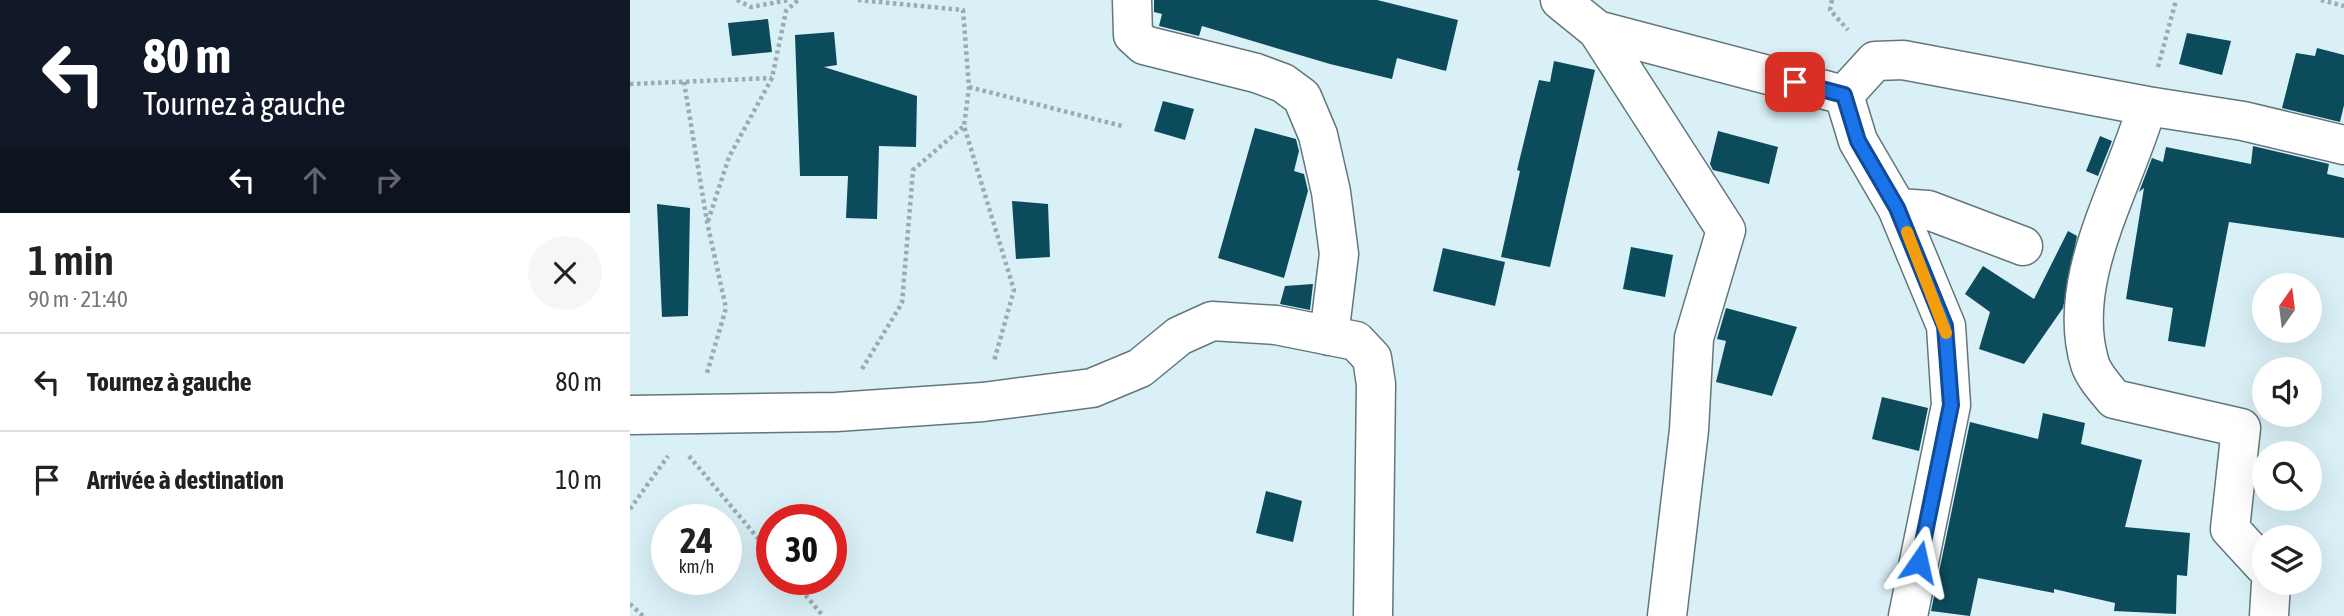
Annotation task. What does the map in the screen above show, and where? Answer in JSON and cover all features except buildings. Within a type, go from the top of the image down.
[{"type":"street","points":[[1132,0],[1133,35],[1144,45],[1256,73],[1283,83],[1302,97],[1318,135],[1331,192],[1339,254],[1329,336]]},
{"type":"street","points":[[1560,0],[1597,30],[1726,230],[1695,338],[1689,430],[1667,616]]},
{"type":"street","points":[[1597,30],[1844,95]]},
{"type":"street","points":[[1844,95],[1875,61],[1903,60],[2147,106],[2243,121],[2344,145]]},
{"type":"street","points":[[1844,95],[1858,141],[1897,208],[1945,326],[1951,405],[1908,616]]},
{"type":"street","points":[[2147,106],[2083,293],[2084,332],[2091,366],[2114,399],[2241,428],[2230,529],[2252,553]]},
{"type":"street","points":[[1897,208],[1928,210],[2023,246]]},
{"type":"street","points":[[630,415],[687,429],[836,412],[983,402],[1092,388],[1140,368],[1179,335],[1212,321],[1276,325],[1356,341],[1372,358],[1376,398],[1373,616]]},
{"type":"street","points":[[2269,616],[2270,595]]},
{"type":"path","points":[[737,0],[751,7],[789,0]]},
{"type":"path","points":[[708,222],[729,157],[772,78],[786,11],[798,0]]},
{"type":"path","points":[[858,0],[963,10],[968,86],[964,126],[1014,290],[983,402]]},
{"type":"path","points":[[2147,106],[2176,0]]},
{"type":"path","points":[[2321,0],[2344,6]]},
{"type":"path","points":[[630,84],[772,78]]},
{"type":"path","points":[[630,509],[687,429],[726,308],[684,82]]},
{"type":"path","points":[[968,86],[1122,126]]},
{"type":"path","points":[[836,412],[902,303],[913,170],[964,126]]},
{"type":"path","points":[[687,429],[756,531]]},
{"type":"path","points":[[805,595],[823,616]]},
{"type":"path","points":[[630,604],[643,616]]},
{"type":"slow traffic","points":[[1907,232],[1946,333]]},
{"type":"route","points":[[1795,82],[1844,95],[1858,141],[1897,208],[1945,326],[1951,405],[1919,562]]}]
